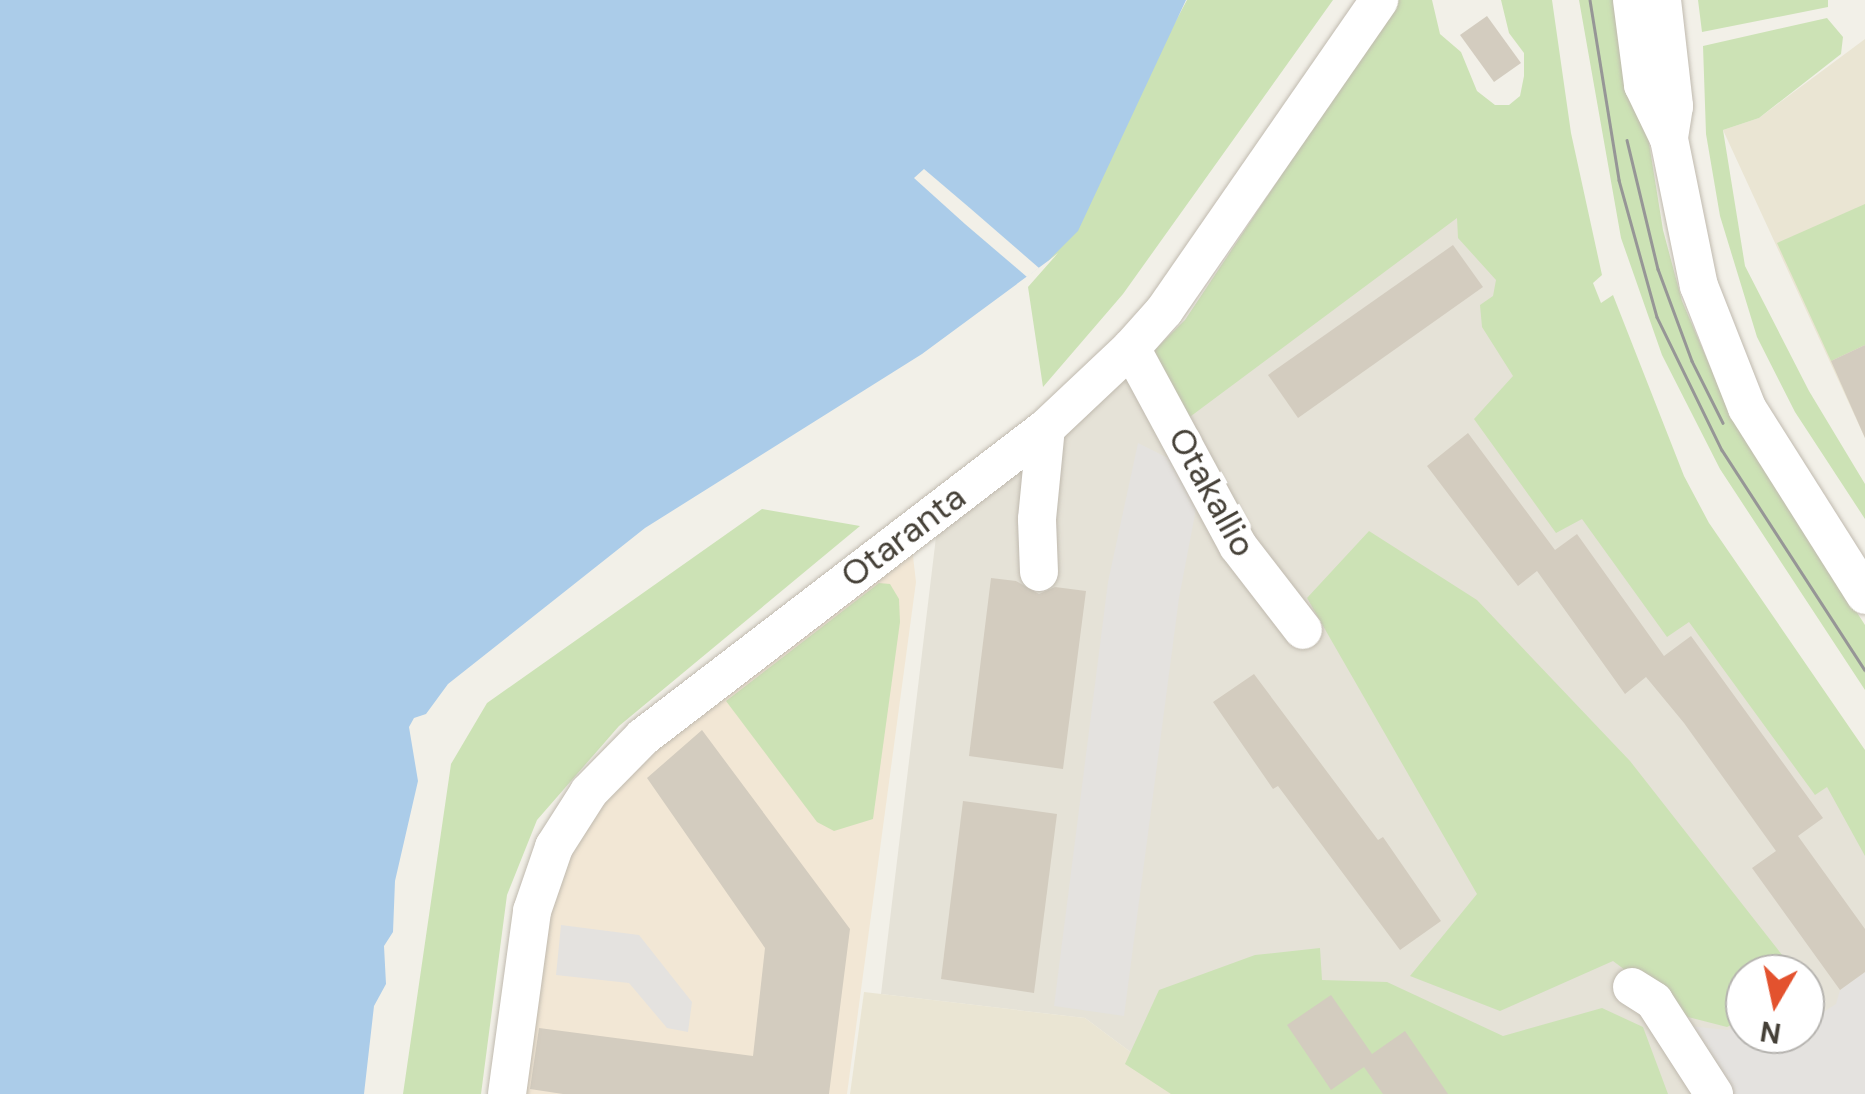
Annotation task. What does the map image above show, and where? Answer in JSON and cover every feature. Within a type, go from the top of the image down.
[{"type":"street","name":"Otaranta","points":[[507,1094],[536,896],[554,847],[589,792],[643,738],[1046,428],[1130,348],[1164,310],[1378,0]]},
{"type":"street","points":[[1632,0],[1644,85],[1651,110],[1669,138]]},
{"type":"street","points":[[1662,0],[1674,106],[1669,138],[1699,286],[1757,424],[1865,595]]},
{"type":"street","name":"Otakallio","points":[[1130,348],[1238,546],[1302,630]]},
{"type":"street","points":[[1038,572],[1037,519],[1046,428]]},
{"type":"street","points":[[1632,987],[1654,1002],[1714,1094]]},
{"type":"shaded area","points":[[1382,25],[1865,770],[1865,1094],[1187,1094],[1085,1018],[881,994],[936,537],[1077,422],[1185,320]]},
{"type":"shaded area","points":[[1865,39],[1865,438],[1723,130],[1759,118]]},
{"type":"shaded area","points":[[1138,443],[1170,459],[1200,488],[1179,598],[1124,1016],[1054,1006],[1108,582]]},
{"type":"shaded area","points":[[910,530],[916,582],[847,1094],[507,1094],[570,819]]},
{"type":"shaded area","points":[[561,925],[639,935],[692,1002],[688,1032],[667,1028],[629,983],[556,975]]},
{"type":"shaded area","points":[[1865,972],[1865,1094],[1731,1094],[1688,1026],[1725,1030],[1725,1054],[1825,1054],[1825,1011],[1836,1004],[1840,990]]},
{"type":"shaded area","points":[[864,992],[1085,1018],[1187,1094],[850,1094]]},
{"type":"green space","points":[[1187,0],[1333,0],[1123,294],[1043,387],[1028,287],[1058,253],[1048,261]]},
{"type":"green space","points":[[1398,0],[1432,0],[1440,34],[1461,52],[1477,91],[1495,105],[1509,105],[1520,96],[1524,53],[1509,33],[1501,0],[1552,0],[1571,133],[1602,275],[1593,283],[1601,303],[1613,295],[1684,476],[1709,523],[1865,750],[1865,856],[1827,787],[1815,795],[1689,622],[1667,637],[1582,519],[1556,533],[1474,419],[1513,376],[1482,327],[1480,305],[1493,296],[1496,280],[1458,238],[1457,218],[1183,422],[1148,357],[1185,320]]},
{"type":"green space","points":[[1579,0],[1626,0],[1663,230],[1682,301],[1733,420],[1865,625],[1865,690],[1720,469],[1662,355],[1621,238]]},
{"type":"green space","points":[[1698,0],[1828,0],[1828,7],[1702,32]]},
{"type":"green space","points":[[1827,18],[1843,37],[1841,54],[1759,118],[1723,130],[1745,266],[1809,391],[1865,484],[1865,519],[1795,412],[1757,337],[1720,216],[1706,134],[1703,46]]},
{"type":"green space","points":[[1865,204],[1865,345],[1831,361],[1777,243]]},
{"type":"green space","points":[[762,509],[860,526],[619,726],[537,820],[507,895],[481,1094],[403,1094],[451,764],[487,703]]},
{"type":"green space","points":[[1369,531],[1477,600],[1630,761],[1781,954],[1725,954],[1725,1026],[1688,1017],[1613,961],[1500,1011],[1410,976],[1477,894],[1307,598]]},
{"type":"green space","points":[[879,583],[890,584],[899,599],[900,622],[873,819],[834,831],[817,822],[726,701]]},
{"type":"green space","points":[[1320,948],[1322,980],[1387,982],[1503,1036],[1602,1008],[1643,1027],[1668,1094],[1171,1094],[1125,1064],[1159,990],[1255,955]]},
{"type":"water","points":[[0,0],[1186,0],[1078,231],[1048,261],[922,354],[645,528],[448,684],[426,714],[414,718],[409,727],[418,781],[395,881],[393,932],[384,946],[386,984],[374,1006],[364,1094],[0,1094]]},
{"type":"pier","points":[[924,169],[1039,268],[1027,277],[965,224],[914,178]]},
{"type":"building","points":[[1487,16],[1521,63],[1494,82],[1460,35]]},
{"type":"building","points":[[1453,245],[1483,287],[1298,418],[1268,375]]},
{"type":"building","points":[[1865,345],[1865,438],[1831,361]]},
{"type":"building","points":[[1468,433],[1555,550],[1577,534],[1664,656],[1691,636],[1823,818],[1798,836],[1865,929],[1865,972],[1840,990],[1825,969],[1825,954],[1814,954],[1752,868],[1776,851],[1684,723],[1646,677],[1625,694],[1537,571],[1518,586],[1427,466]]},
{"type":"building","points":[[991,578],[1016,581],[1039,594],[1055,587],[1086,591],[1063,769],[969,756]]},
{"type":"building","points":[[1254,674],[1378,840],[1383,837],[1441,921],[1400,950],[1278,786],[1273,789],[1213,702]]},
{"type":"building","points":[[702,730],[850,929],[829,1094],[563,1094],[530,1089],[539,1028],[753,1056],[765,948],[647,778]]},
{"type":"building","points":[[963,801],[1057,814],[1034,993],[941,979]]},
{"type":"building","points":[[1331,995],[1372,1054],[1405,1031],[1448,1094],[1383,1094],[1364,1067],[1331,1090],[1287,1025]]},
{"type":"tram line","points":[[1590,0],[1619,180],[1657,317],[1722,450],[1865,670]]},
{"type":"tram line","points":[[1627,140],[1658,269],[1692,361],[1723,423]]}]
